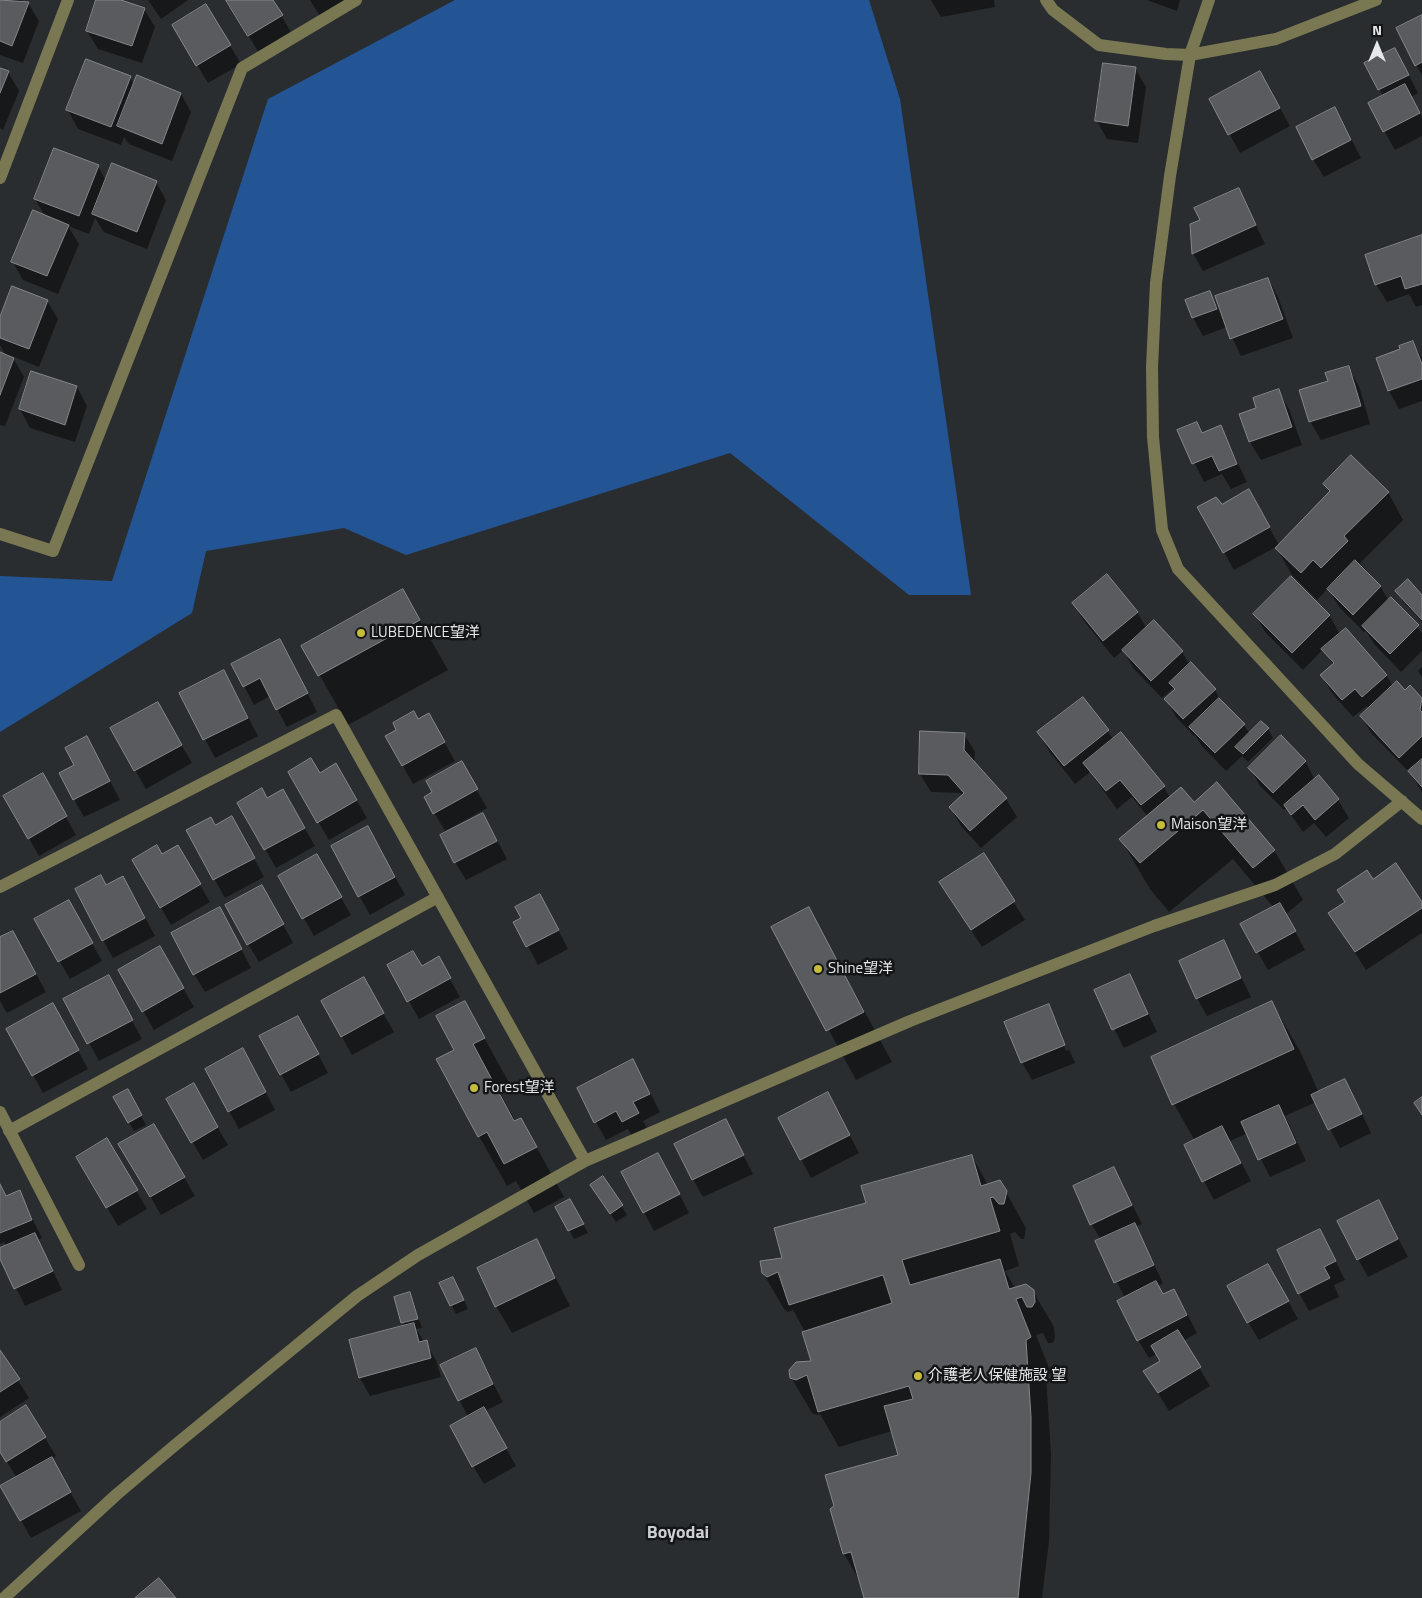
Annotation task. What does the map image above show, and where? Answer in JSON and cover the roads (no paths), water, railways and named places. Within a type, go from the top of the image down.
[{"type":"street","points":[[0,178],[68,0]]},
{"type":"street","points":[[0,534],[53,551],[242,68],[356,0]]},
{"type":"street","points":[[1046,0],[1053,10],[1099,45],[1166,54],[1190,55],[1276,39],[1376,0]]},
{"type":"street","points":[[1209,0],[1190,55],[1170,176],[1155,302],[1152,367],[1153,437],[1162,530],[1178,569],[1358,764],[1422,819]]},
{"type":"street","points":[[0,887],[336,715],[585,1161]]},
{"type":"street","points":[[0,1593],[3,1598],[116,1495],[357,1296],[418,1255],[585,1161],[910,1021],[1154,926],[1275,885],[1336,854],[1402,802]]},
{"type":"street","points":[[9,1131],[438,897]]},
{"type":"street","points":[[0,1112],[79,1265]]},
{"type":"place","name":"LUBEDENCE望洋","points":[[361,633]]},
{"type":"place","name":"Maison望洋","points":[[1161,825]]},
{"type":"place","name":"Shine望洋","points":[[818,969]]},
{"type":"place","name":"Forest望洋","points":[[474,1088]]},
{"type":"place","name":"介護老人保健施設 望","points":[[918,1376]]},
{"type":"district","name":"Boyodai","points":[[678,1534]]}]
